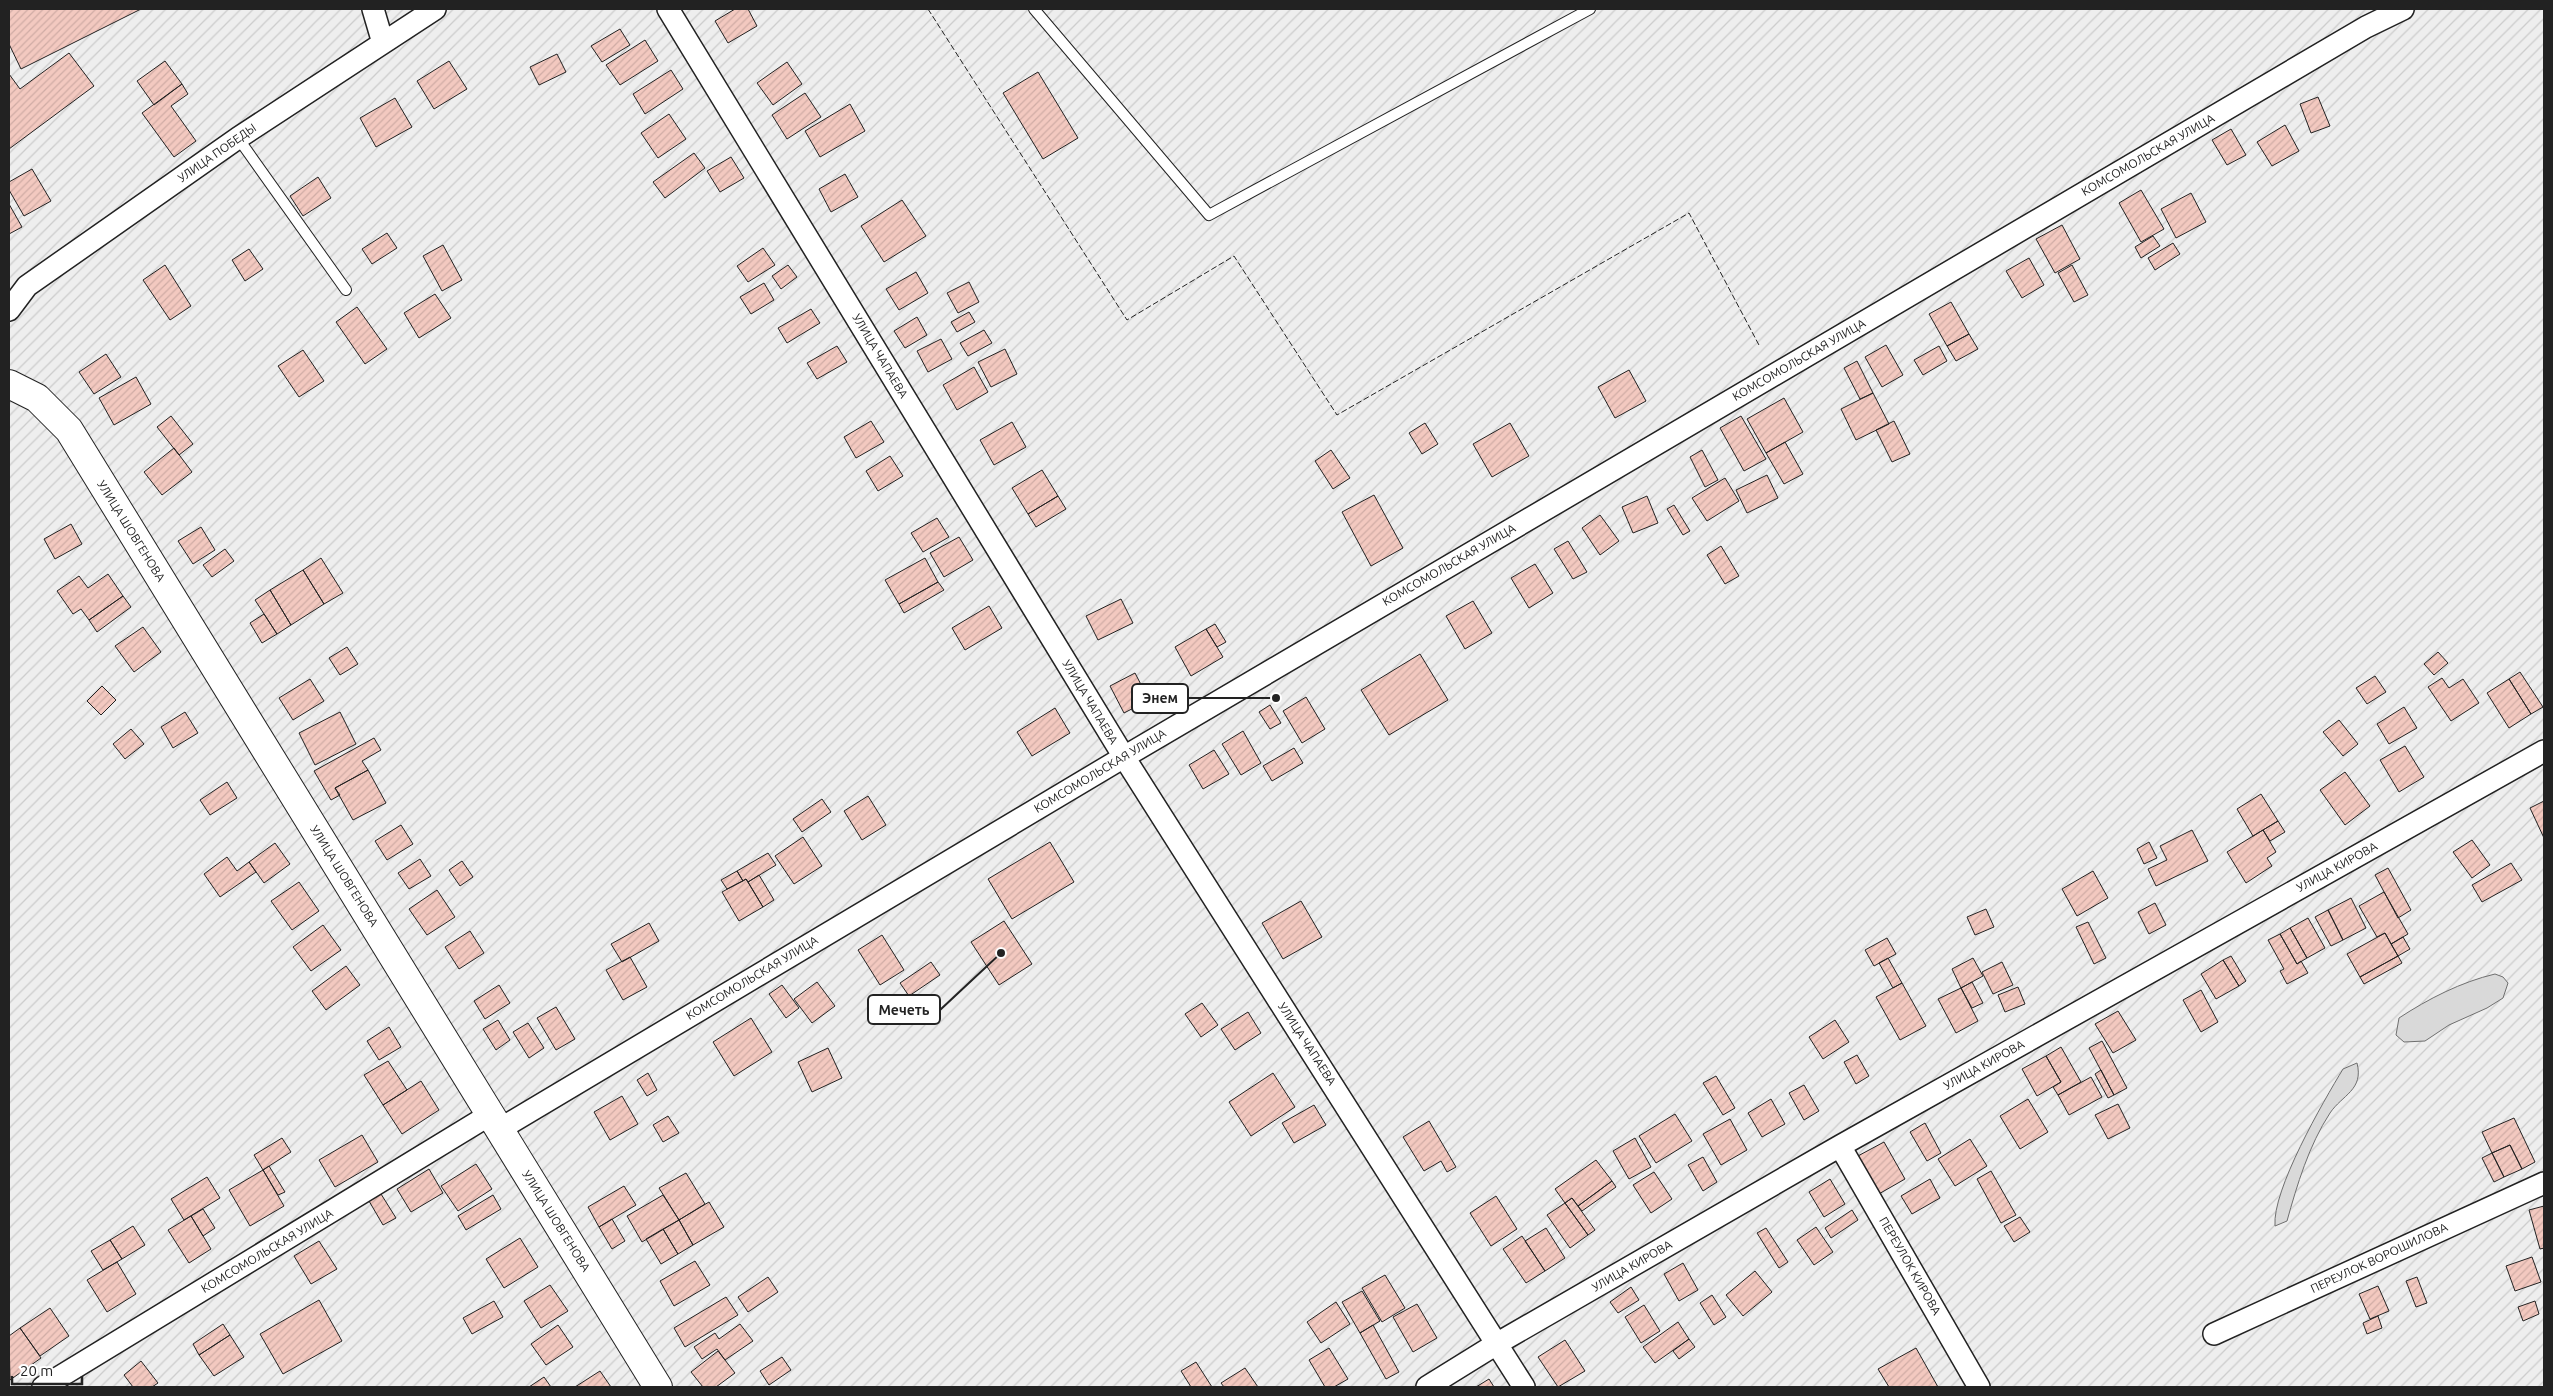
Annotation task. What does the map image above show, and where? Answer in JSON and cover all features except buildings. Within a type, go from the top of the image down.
[{"type":"street","points":[[373,9],[383,42]]},
{"type":"street","name":"УЛИЦА ПОБЕДЫ","points":[[9,310],[27,286],[238,138],[435,9]]},
{"type":"street","name":"УЛИЦА ЧАПАЕВА","points":[[668,9],[1124,757],[1498,1343],[1524,1387]]},
{"type":"street","name":"КОМСОМОЛЬСКАЯ УЛИЦА","points":[[43,1387],[495,1121],[1124,757],[2348,37],[2403,9]]},
{"type":"street","name":"УЛИЦА ШОВГЕНОВА","points":[[9,384],[37,398],[69,430],[658,1387]]},
{"type":"street","name":"УЛИЦА КИРОВА","points":[[1428,1387],[1498,1343],[1840,1146],[2544,751]]},
{"type":"street","name":"ПЕРЕУЛОК КИРОВА","points":[[1840,1146],[1979,1387]]},
{"type":"street","name":"ПЕРЕУЛОК ВОРОШИЛОВА","points":[[2214,1334],[2544,1183]]},
{"type":"lane","points":[[1034,9],[1209,215],[1590,9]]},
{"type":"lane","points":[[238,138],[346,290]]},
{"type":"shaded area","points":[[9,9],[2544,9],[2544,1387],[9,1387]]},
{"type":"shaded area","points":[[2495,974],[2503,977],[2508,983],[2503,998],[2487,1008],[2449,1025],[2425,1041],[2404,1042],[2396,1035],[2399,1018],[2410,1011],[2457,986]]},
{"type":"shaded area","points":[[2357,1063],[2358,1072],[2355,1086],[2330,1113],[2323,1125],[2299,1179],[2287,1221],[2275,1226],[2276,1210],[2300,1146],[2343,1069]]},
{"type":"fence","points":[[928,9],[1127,320],[1234,256],[1337,415],[1689,213],[1760,347]]},
{"type":"place","name":"Энем","points":[[1276,698]]},
{"type":"place","name":"Мечеть","points":[[1001,953]]}]
